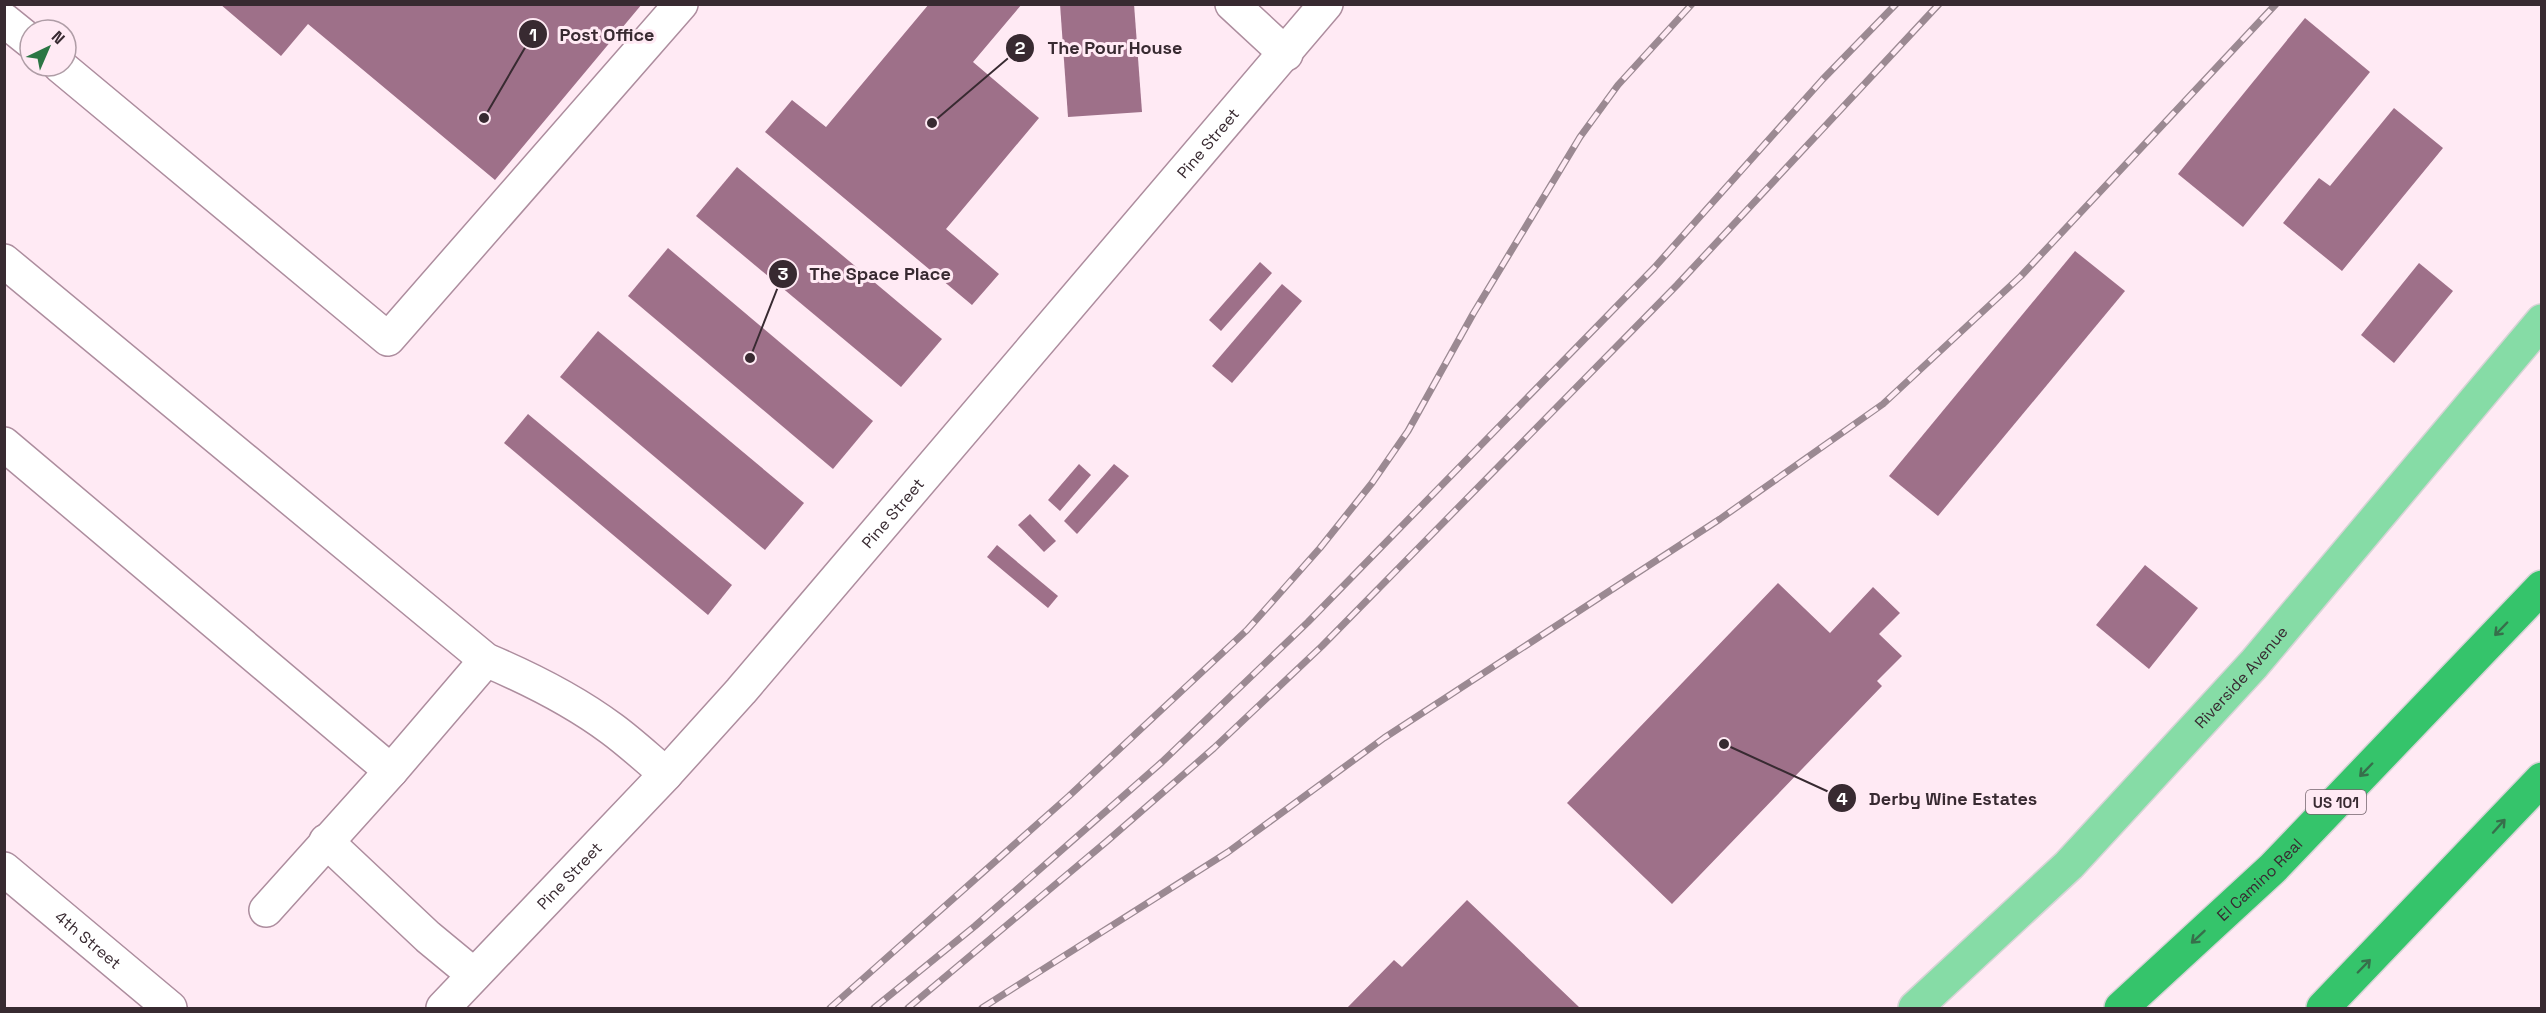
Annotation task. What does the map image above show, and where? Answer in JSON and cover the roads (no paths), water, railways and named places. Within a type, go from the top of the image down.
[{"type":"highway","name":"El Camino Real","points":[[2121,1008],[2273,868],[2541,587]]},
{"type":"highway","points":[[2323,1008],[2489,837],[2541,779]]},
{"type":"main road","name":"Riverside Avenue","points":[[1915,1008],[2068,865],[2254,664],[2541,321]]},
{"type":"street","points":[[74,78],[388,339],[681,4]]},
{"type":"street","points":[[1232,4],[1286,54]]},
{"type":"street","name":"Pine Street","points":[[443,1008],[666,774],[741,691],[1286,54],[1326,4]]},
{"type":"street","points":[[4,20],[18,31]]},
{"type":"street","points":[[4,261],[486,660],[562,696],[612,729],[666,774]]},
{"type":"street","points":[[4,444],[391,771]]},
{"type":"street","points":[[266,910],[391,771],[486,660]]},
{"type":"street","points":[[326,841],[428,937],[474,975]]},
{"type":"street","name":"4th Street","points":[[4,869],[170,1008]]},
{"type":"railway","points":[[830,1008],[1069,796],[1247,630],[1320,548],[1372,483],[1408,431],[1473,314],[1580,137],[1618,85],[1692,4]]},
{"type":"railway","points":[[874,1008],[975,926],[1162,762],[1308,622],[1654,268],[1823,79],[1896,4]]},
{"type":"railway","points":[[908,1008],[1214,748],[1322,646],[1677,285],[1939,4]]},
{"type":"railway","points":[[982,1008],[1228,852],[1384,738],[1720,519],[1883,404],[2021,276],[2276,4]]},
{"type":"place","name":"Post Office","points":[[484,118]]},
{"type":"place","name":"The Pour House","points":[[932,123]]},
{"type":"place","name":"The Space Place","points":[[750,358]]},
{"type":"place","name":"Derby Wine Estates","points":[[1724,744]]}]
